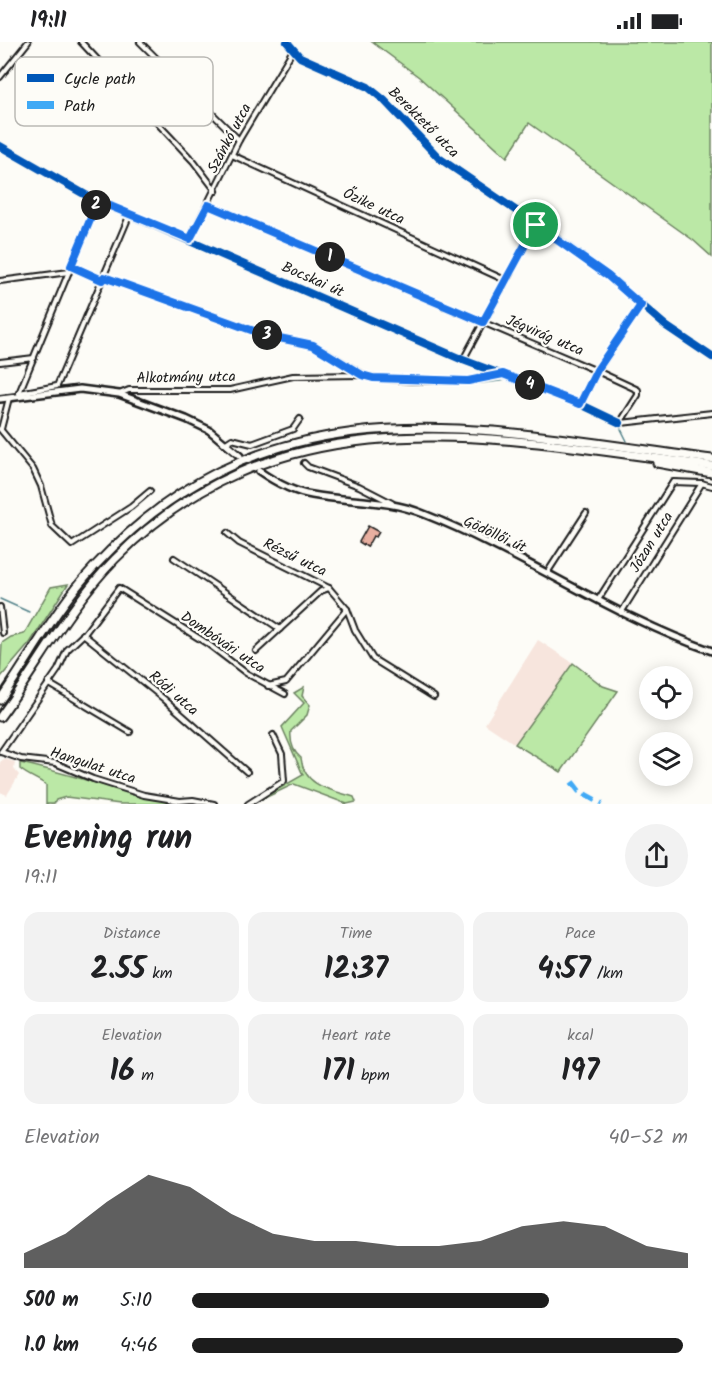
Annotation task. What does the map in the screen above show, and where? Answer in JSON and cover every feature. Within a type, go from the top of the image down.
[{"type":"highway","points":[[0,700],[62,607],[92,569],[130,531],[158,508],[199,482],[250,458],[283,446],[330,435],[373,429],[442,428],[507,433],[712,459]]},
{"type":"highway","points":[[0,717],[74,607],[121,553],[176,508],[251,467],[316,447],[396,436],[488,439],[712,466]]},
{"type":"highway","points":[[626,455],[712,474]]},
{"type":"main road","points":[[0,399],[80,389],[119,394],[209,430],[240,456]]},
{"type":"main road","name":"Gödöllői út","points":[[259,471],[286,487],[311,495],[392,504],[424,514],[547,573],[620,613],[712,651]]},
{"type":"street","points":[[16,57],[28,42]]},
{"type":"street","points":[[81,42],[95,57]]},
{"type":"street","points":[[140,42],[155,57]]},
{"type":"street","name":"Berektető utca","points":[[287,42],[293,50],[311,63],[368,87],[384,100],[439,159],[608,276],[666,326],[712,357]]},
{"type":"street","name":"Szánkó utca","points":[[190,239],[216,191],[239,140],[293,50]]},
{"type":"street","points":[[0,77],[15,58]]},
{"type":"street","points":[[213,114],[239,140]]},
{"type":"street","points":[[160,126],[194,162],[216,191]]},
{"type":"street","name":"Bocskai út","points":[[0,146],[98,201],[190,239],[463,360],[580,404],[621,423]]},
{"type":"street","name":"Őzike utca","points":[[232,155],[506,280]]},
{"type":"street","points":[[18,395],[98,201]]},
{"type":"street","name":"Jégvirág utca","points":[[208,205],[597,370],[638,390],[638,395],[621,423]]},
{"type":"street","points":[[18,395],[57,386],[130,214]]},
{"type":"street","points":[[463,360],[536,225]]},
{"type":"street","points":[[71,266],[265,335],[313,345],[362,375],[389,380],[468,381],[503,374]]},
{"type":"street","points":[[0,281],[69,272]]},
{"type":"street","points":[[580,404],[597,370],[641,305]]},
{"type":"street","points":[[0,362],[34,358]]},
{"type":"street","name":"Alkotmány utca","points":[[119,394],[129,390],[237,389],[293,376],[362,375]]},
{"type":"street","points":[[9,398],[0,429],[36,475],[52,526],[72,545],[131,507],[150,491]]},
{"type":"street","points":[[621,423],[712,413]]},
{"type":"street","points":[[226,443],[232,439],[252,444],[293,429],[300,419]]},
{"type":"street","points":[[304,463],[308,467],[359,486],[392,504]]},
{"type":"street","points":[[598,601],[673,482],[702,483],[712,486]]},
{"type":"street","name":"Józan utca","points":[[620,613],[702,483]]},
{"type":"street","points":[[547,573],[586,513]]},
{"type":"street","name":"Rézsű utca","points":[[227,533],[239,543],[329,588],[347,609],[355,630],[373,659],[434,697]]},
{"type":"street","points":[[174,558],[280,629]]},
{"type":"street","name":"Dombóvári utca","points":[[83,634],[119,588],[208,644],[246,673],[285,694]]},
{"type":"street","points":[[256,651],[321,591],[329,588]]},
{"type":"street","points":[[0,607],[3,633]]},
{"type":"street","points":[[268,686],[286,682],[347,609]]},
{"type":"street","points":[[1,752],[58,670],[67,650],[83,634]]},
{"type":"street","name":"Ródi utca","points":[[83,634],[164,699],[247,772]]},
{"type":"street","points":[[48,683],[130,732]]},
{"type":"street","points":[[248,804],[284,781],[282,754],[273,735]]},
{"type":"street","name":"Hangulat utca","points":[[1,752],[21,759],[55,763],[93,779],[144,795],[214,804]]},
{"type":"shaded area","points":[[538,640],[573,663],[515,744],[485,724]]},
{"type":"shaded area","points":[[4,759],[15,762],[14,769],[19,775],[7,795],[0,792],[0,762]]},
{"type":"green space","points":[[372,42],[712,42],[712,257],[693,240],[529,123],[507,157],[419,77]]},
{"type":"green space","points":[[68,584],[30,643],[0,678],[2,643],[11,637],[24,634],[51,587]]},
{"type":"green space","points":[[573,663],[603,686],[618,691],[561,772],[515,744]]},
{"type":"green space","points":[[304,687],[302,696],[310,705],[307,715],[291,731],[291,743],[301,758],[307,775],[313,781],[320,786],[354,797],[356,802],[347,804],[294,784],[252,804],[303,775],[282,727],[304,703],[294,693]]},
{"type":"green space","points":[[20,763],[127,792],[191,804],[120,804],[66,797],[56,800],[54,804],[46,804],[46,785],[20,769]]},
{"type":"building","points":[[368,526],[379,532],[376,537],[373,536],[367,547],[359,542]]},
{"type":"waterway","points":[[75,266],[101,277]]},
{"type":"waterway","points":[[108,276],[266,333],[302,339],[324,347],[367,374]]},
{"type":"waterway","points":[[368,379],[406,382]]},
{"type":"waterway","points":[[425,383],[482,383],[508,380],[541,391]]},
{"type":"waterway","points":[[0,402],[4,401]]},
{"type":"waterway","points":[[579,406],[619,425],[627,441]]},
{"type":"waterway","points":[[0,599],[29,612]]},
{"type":"marked path","points":[[572,782],[579,791],[602,804]]},
{"type":"cycle path","points":[[287,42],[300,57],[368,87],[384,100],[439,158],[562,242],[608,276],[666,326],[712,357]]},
{"type":"cycle path","points":[[0,146],[91,198],[463,360],[580,404],[620,423]]},
{"type":"route","points":[[98,201],[190,239],[208,205],[483,322],[536,225],[608,276],[641,305],[597,370],[580,404],[503,374],[495,378],[468,381],[411,381],[367,377],[317,346],[265,335],[104,277],[102,280],[71,266],[98,201]]}]
